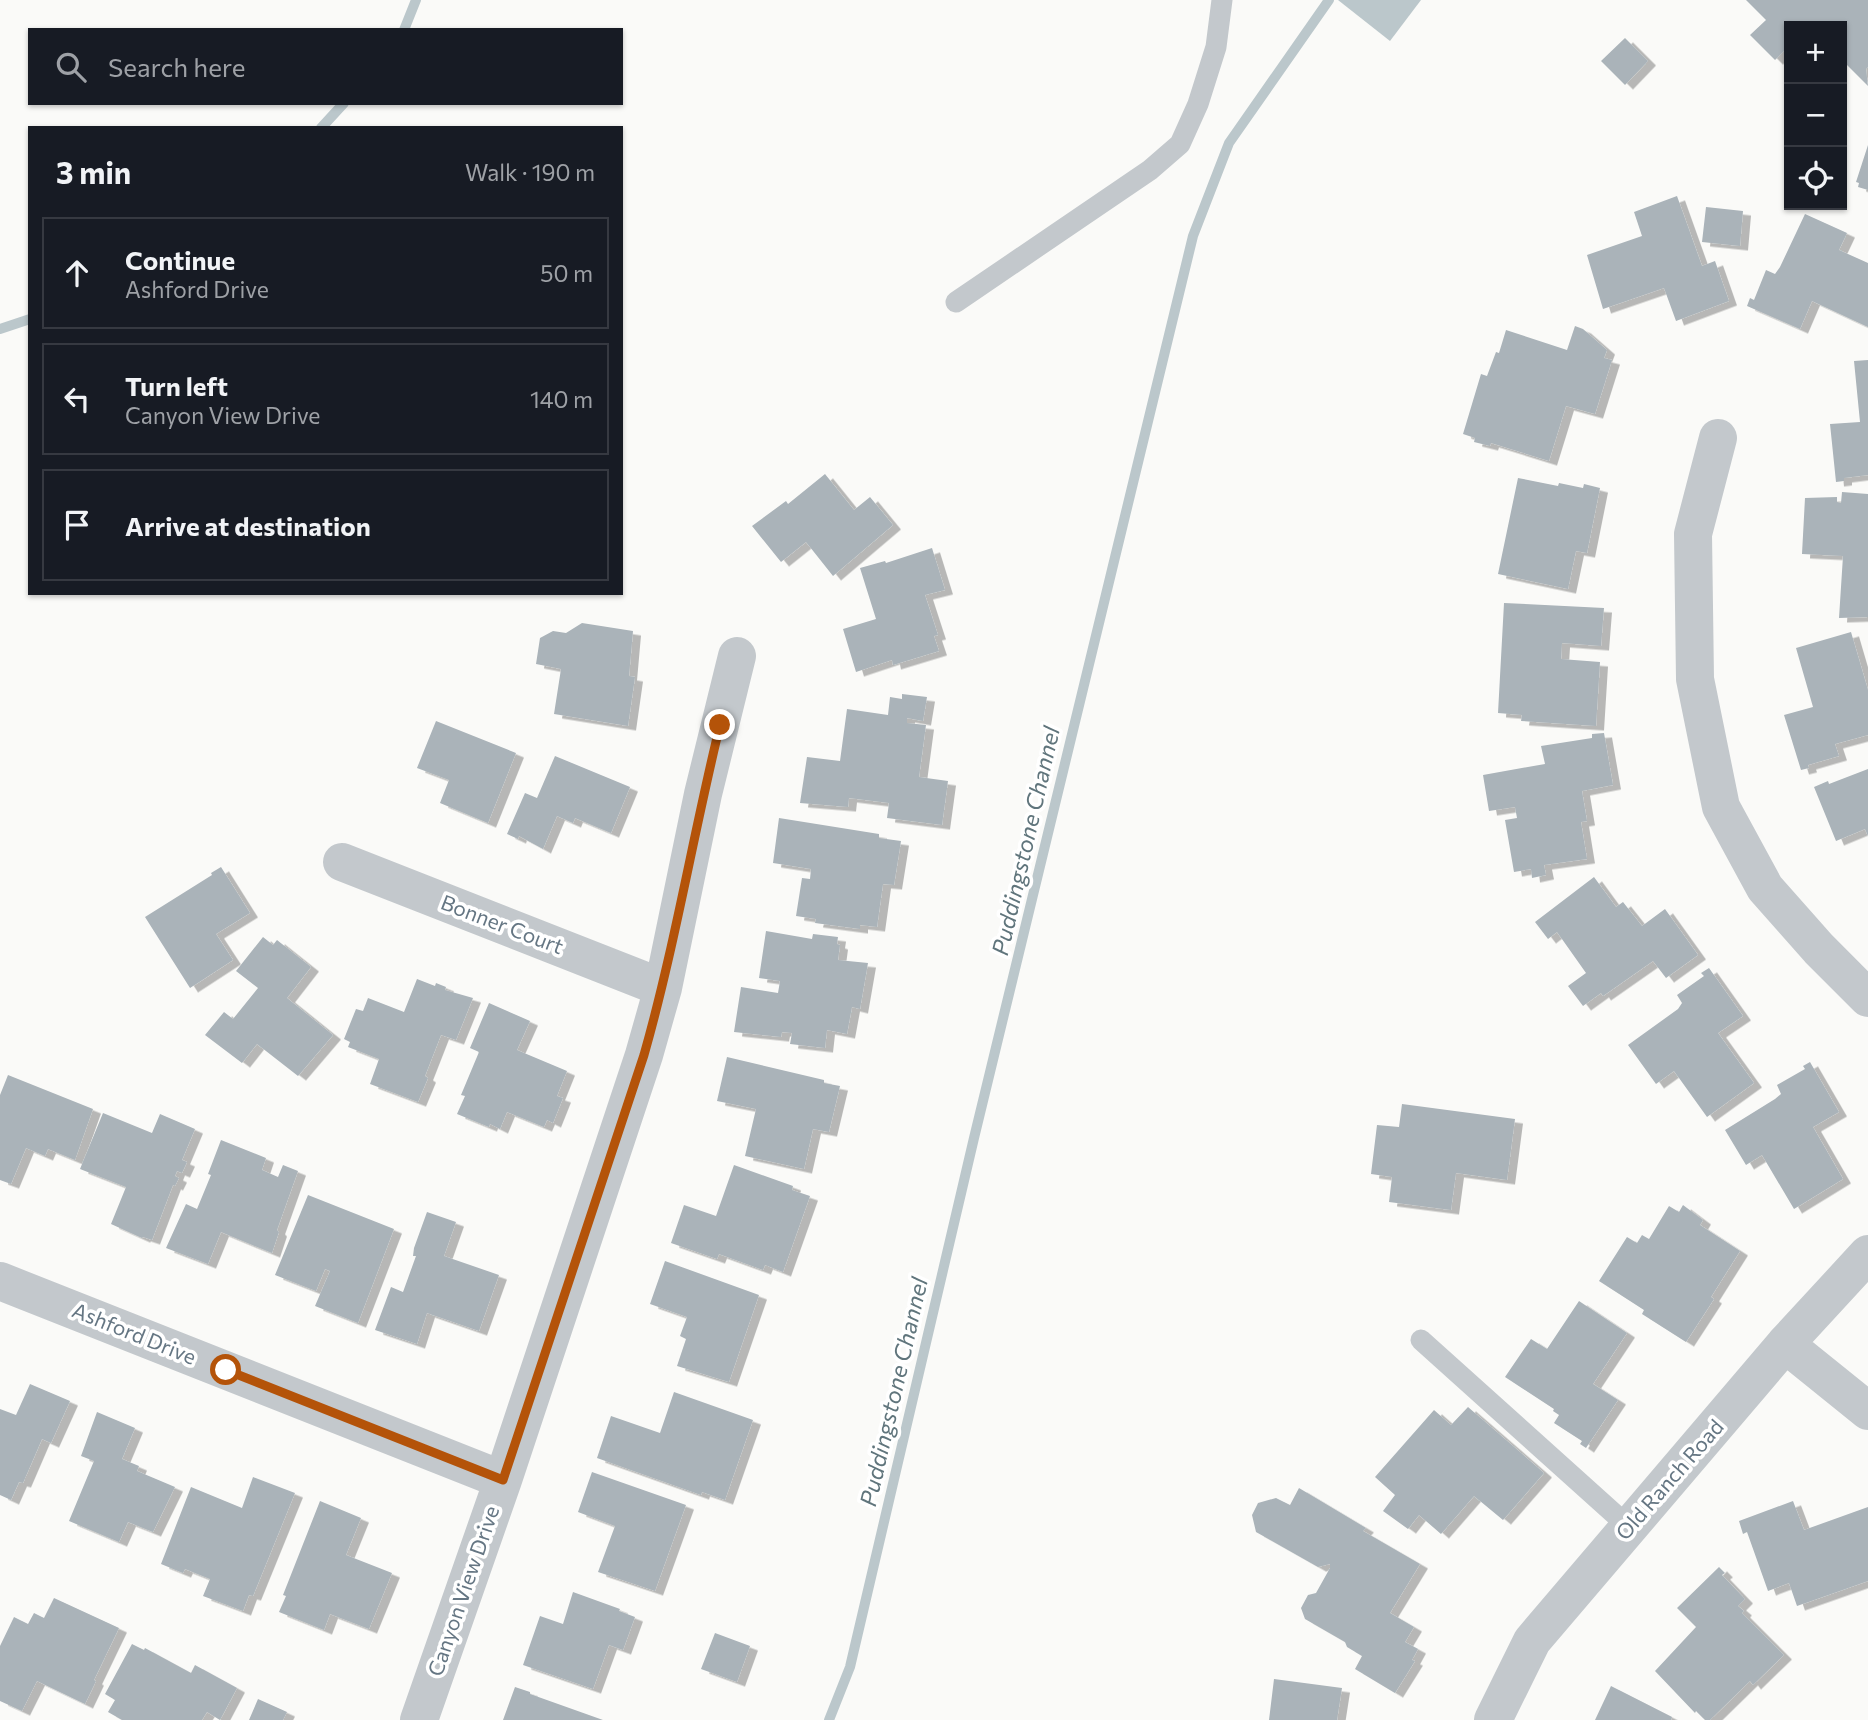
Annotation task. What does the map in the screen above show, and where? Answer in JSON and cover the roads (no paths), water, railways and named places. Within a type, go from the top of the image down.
[{"type":"street","points":[[1718,438],[1693,534],[1695,679],[1721,807],[1765,888],[1868,998]]},
{"type":"street","name":"Canyon View Drive","points":[[419,1720],[503,1480],[644,1055],[663,988],[703,794],[737,656]]},
{"type":"street","name":"Bonner Court","points":[[342,862],[663,988]]},
{"type":"street","name":"Old Ranch Road","points":[[1493,1720],[1532,1641],[1785,1345],[1868,1254]]},
{"type":"street","name":"Ashford Drive","points":[[0,1281],[503,1480]]},
{"type":"street","points":[[1785,1345],[1868,1411]]},
{"type":"lane","points":[[956,302],[1150,170],[1180,144],[1198,104],[1216,47],[1222,0]]},
{"type":"lane","points":[[1421,1339],[1629,1527]]},
{"type":"waterway","points":[[405,28],[416,0]]},
{"type":"waterway","name":"Puddingstone Channel","points":[[829,1720],[850,1667],[974,1138],[1193,236],[1229,143],[1329,0]]},
{"type":"waterway","points":[[323,126],[342,105]]},
{"type":"waterway","points":[[0,329],[28,320]]}]
